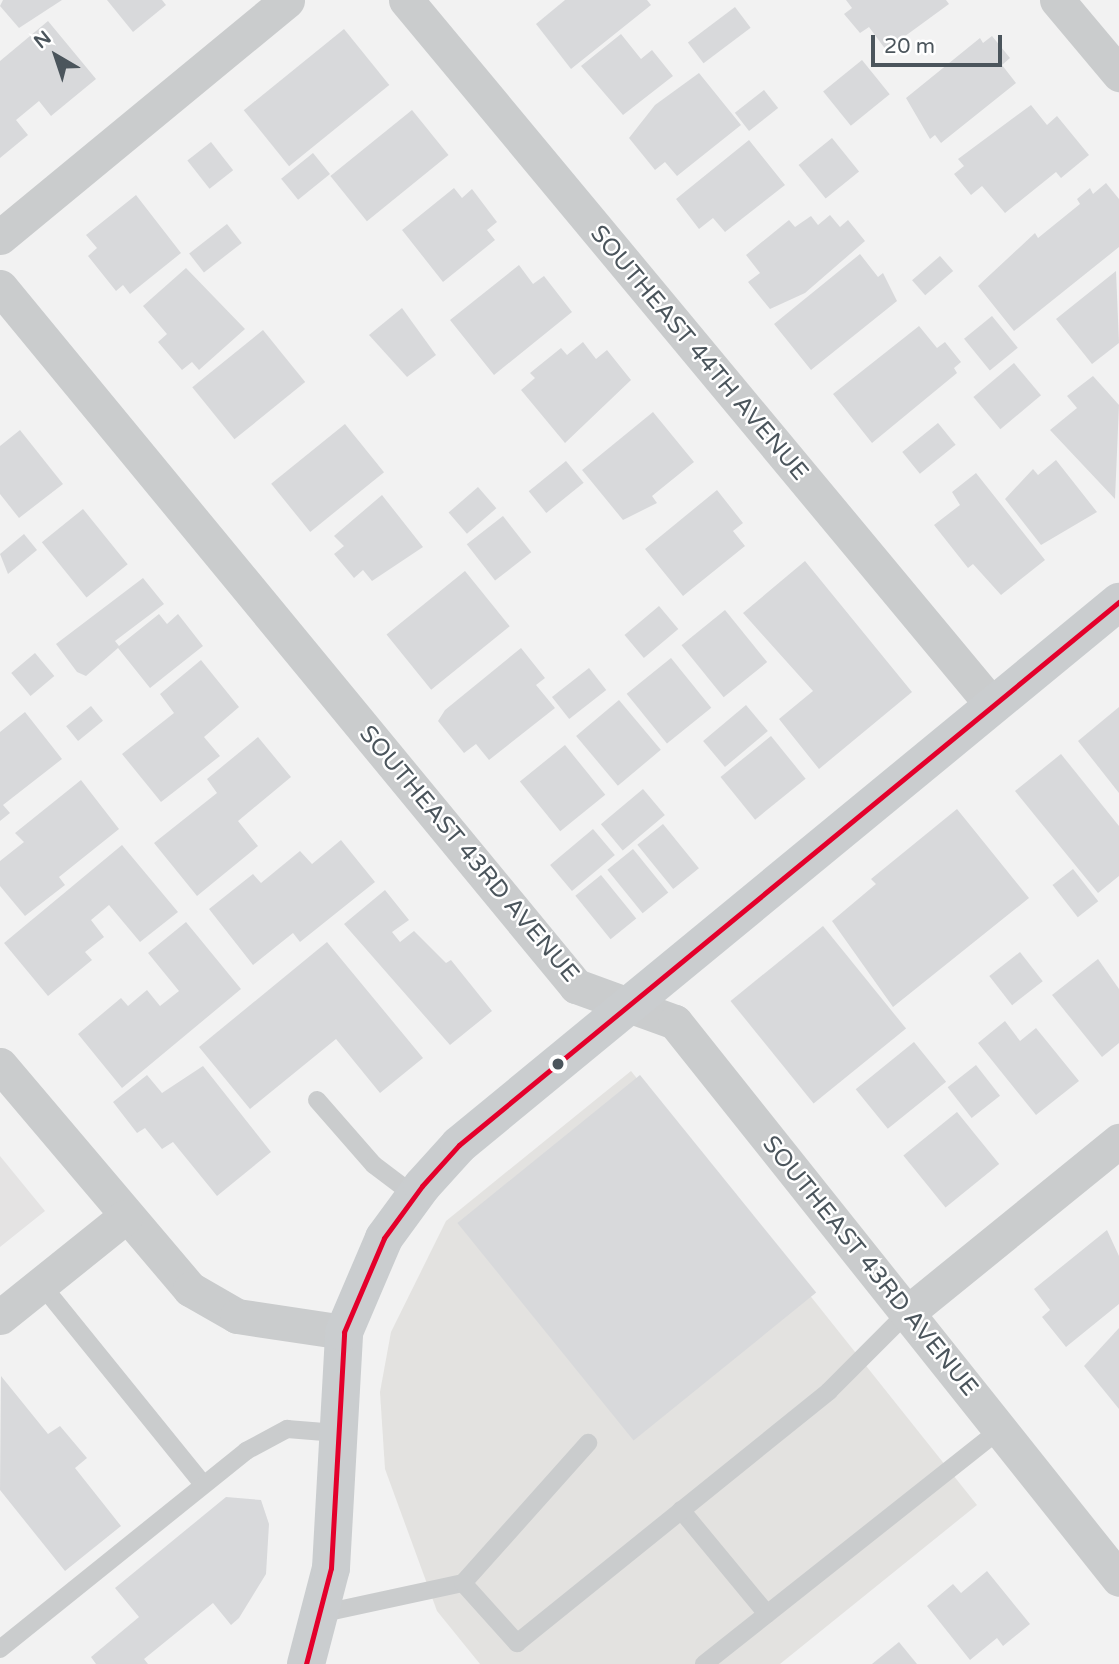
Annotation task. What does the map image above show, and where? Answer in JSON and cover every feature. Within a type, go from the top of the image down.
[{"type":"main road","points":[[306,1664],[324,1613],[344,1332],[363,1279],[415,1196],[459,1144],[1119,602]]},
{"type":"street","points":[[0,237],[287,0]]},
{"type":"street","name":"SOUTHEAST 44TH AVENUE","points":[[406,0],[993,706]]},
{"type":"street","points":[[1057,0],[1119,75]]},
{"type":"street","name":"SOUTHEAST 43RD AVENUE","points":[[0,287],[576,986],[675,1022],[1119,1579]]},
{"type":"street","points":[[0,1065],[125,1217],[214,1306],[285,1326],[344,1332]]},
{"type":"street","points":[[907,1312],[1119,1141]]},
{"type":"street","points":[[0,1317],[125,1217]]},
{"type":"lane","points":[[317,1100],[374,1165],[415,1196]]},
{"type":"lane","points":[[41,1284],[203,1484]]},
{"type":"lane","points":[[463,1583],[517,1643],[829,1391],[907,1312]]},
{"type":"lane","points":[[0,1649],[203,1484],[287,1429],[337,1433]]},
{"type":"lane","points":[[704,1664],[1000,1429]]},
{"type":"lane","points":[[324,1613],[463,1583],[588,1443]]},
{"type":"lane","points":[[681,1510],[767,1614]]},
{"type":"shaded area","points":[[631,1071],[977,1505],[780,1664],[480,1664],[437,1611],[385,1469],[380,1392],[391,1332],[446,1221]]},
{"type":"shaded area","points":[[0,1156],[45,1211],[0,1247]]},
{"type":"building","points":[[3,0],[62,0],[19,28],[0,6]]},
{"type":"building","points":[[107,0],[162,0],[166,5],[133,32]]},
{"type":"building","points":[[565,0],[647,0],[651,5],[571,69],[536,24]]},
{"type":"building","points":[[846,0],[946,0],[949,4],[886,50],[869,27],[860,33],[844,14],[852,8]]},
{"type":"building","points":[[735,7],[751,28],[704,63],[688,43]]},
{"type":"building","points":[[48,21],[96,79],[51,116],[39,101],[16,120],[28,135],[0,158],[0,61]]},
{"type":"building","points":[[344,29],[389,85],[289,166],[244,110]]},
{"type":"building","points":[[621,34],[641,59],[652,50],[673,76],[623,115],[581,66]]},
{"type":"building","points":[[992,36],[1010,58],[1002,65],[1016,83],[941,143],[935,135],[930,139],[906,98],[980,38],[983,43]]},
{"type":"building","points":[[862,60],[890,94],[851,126],[823,91]]},
{"type":"building","points":[[699,73],[741,125],[677,176],[665,162],[655,170],[629,138],[655,105]]},
{"type":"building","points":[[764,90],[778,108],[749,131],[735,113]]},
{"type":"building","points":[[1031,105],[1047,125],[1057,116],[1089,155],[1061,178],[1056,172],[1005,213],[982,186],[971,195],[954,174],[964,166],[958,159]]},
{"type":"building","points":[[412,110],[449,155],[367,221],[330,176]]},
{"type":"building","points":[[832,138],[859,171],[826,198],[799,165]]},
{"type":"building","points":[[749,140],[785,185],[725,232],[713,218],[699,229],[676,199]]},
{"type":"building","points":[[211,142],[233,170],[210,189],[187,160]]},
{"type":"building","points":[[313,153],[330,174],[298,200],[281,179]]},
{"type":"building","points":[[1106,183],[1119,199],[1119,247],[1014,331],[978,286],[1035,233],[1038,238],[1080,204],[1077,199],[1090,188],[1093,194]]},
{"type":"building","points":[[454,188],[462,198],[472,189],[497,222],[487,230],[495,240],[443,282],[402,230]]},
{"type":"building","points":[[136,195],[181,253],[130,294],[123,285],[116,291],[88,256],[97,248],[86,235]]},
{"type":"building","points":[[830,215],[840,227],[848,220],[865,241],[805,293],[770,309],[748,282],[760,273],[746,255],[789,220],[795,227],[811,216],[818,225]]},
{"type":"building","points":[[227,224],[242,243],[204,272],[189,254]]},
{"type":"building","points":[[860,254],[878,277],[883,273],[897,301],[811,370],[774,324]]},
{"type":"building","points":[[940,256],[953,271],[925,295],[912,280]]},
{"type":"building","points":[[519,265],[533,284],[544,276],[572,312],[494,375],[450,320]]},
{"type":"building","points":[[186,268],[245,329],[199,370],[192,362],[182,370],[158,342],[167,334],[143,306]]},
{"type":"building","points":[[1116,271],[1119,343],[1092,364],[1056,319]]},
{"type":"building","points":[[402,308],[436,355],[407,377],[369,335]]},
{"type":"building","points":[[992,316],[1018,348],[990,371],[964,339]]},
{"type":"building","points":[[919,326],[937,348],[945,342],[961,362],[954,368],[957,373],[872,443],[833,394]]},
{"type":"building","points":[[263,330],[305,382],[234,439],[192,387]]},
{"type":"building","points":[[583,342],[596,359],[607,350],[631,380],[565,443],[521,390],[535,378],[530,373],[561,348],[567,355]]},
{"type":"building","points":[[1014,363],[1041,395],[1000,429],[973,397]]},
{"type":"building","points":[[1093,376],[1119,405],[1115,499],[1050,430],[1077,408],[1067,396]]},
{"type":"building","points":[[653,412],[694,462],[652,496],[657,503],[623,520],[582,470]]},
{"type":"building","points":[[938,423],[956,445],[920,474],[902,452]]},
{"type":"building","points":[[345,424],[384,472],[310,532],[271,484]]},
{"type":"building","points":[[20,430],[63,484],[19,518],[0,494],[0,446]]},
{"type":"building","points":[[1056,460],[1097,512],[1041,545],[1005,499],[1033,469],[1038,475]]},
{"type":"building","points":[[566,461],[584,483],[546,513],[529,491]]},
{"type":"building","points":[[976,473],[1045,560],[1001,595],[973,564],[968,568],[934,525],[960,505],[952,492]]},
{"type":"building","points":[[478,487],[496,508],[467,534],[449,513]]},
{"type":"building","points":[[717,490],[743,523],[733,531],[745,546],[683,596],[645,549]]},
{"type":"building","points":[[382,495],[423,547],[372,581],[363,570],[354,578],[334,554],[344,546],[334,536]]},
{"type":"building","points":[[83,509],[128,564],[86,598],[42,542]]},
{"type":"building","points":[[503,516],[531,552],[495,581],[467,544]]},
{"type":"building","points":[[24,534],[37,550],[8,574],[0,554]]},
{"type":"building","points":[[805,561],[912,692],[819,769],[779,719],[813,691],[743,613]]},
{"type":"building","points":[[465,571],[510,626],[431,690],[387,635]]},
{"type":"building","points":[[143,578],[164,604],[115,641],[119,646],[159,614],[167,624],[178,614],[203,646],[150,688],[118,648],[86,676],[77,672],[56,644]]},
{"type":"building","points":[[659,606],[678,629],[644,658],[625,635]]},
{"type":"building","points":[[725,610],[767,662],[724,697],[681,645]]},
{"type":"building","points":[[521,648],[545,678],[536,685],[555,708],[489,760],[476,744],[464,753],[438,721],[445,710]]},
{"type":"building","points":[[35,653],[54,676],[31,696],[11,673]]},
{"type":"building","points":[[671,658],[711,708],[667,744],[627,694]]},
{"type":"building","points":[[201,660],[239,707],[204,737],[220,756],[161,802],[122,754],[174,713],[160,694]]},
{"type":"building","points":[[589,668],[606,690],[569,719],[552,697]]},
{"type":"building","points":[[619,700],[661,750],[618,786],[576,736]]},
{"type":"building","points":[[746,705],[768,731],[725,767],[703,741]]},
{"type":"building","points":[[91,706],[103,721],[78,741],[66,726]]},
{"type":"building","points":[[1119,707],[1119,793],[1078,741]]},
{"type":"building","points":[[25,712],[62,759],[3,805],[10,813],[0,821],[0,732]]},
{"type":"building","points":[[771,736],[806,779],[755,820],[720,777]]},
{"type":"building","points":[[258,737],[291,777],[238,821],[258,846],[197,896],[154,843],[217,793],[207,779]]},
{"type":"building","points":[[565,745],[605,795],[560,831],[520,782]]},
{"type":"building","points":[[1061,754],[1119,826],[1119,876],[1098,893],[1015,791]]},
{"type":"building","points":[[81,780],[119,829],[59,877],[65,885],[25,916],[0,886],[0,861],[24,842],[15,833]]},
{"type":"building","points":[[643,789],[665,815],[623,850],[601,824]]},
{"type":"building","points":[[957,809],[1029,898],[893,1007],[832,921],[876,884],[871,879]]},
{"type":"building","points":[[663,824],[699,868],[673,889],[637,845]]},
{"type":"building","points":[[593,829],[615,855],[572,891],[550,865]]},
{"type":"building","points":[[341,840],[375,882],[300,942],[293,933],[253,965],[209,909],[253,874],[261,883],[300,851],[312,864]]},
{"type":"building","points":[[122,845],[178,912],[140,942],[109,905],[91,920],[104,937],[85,952],[92,960],[48,996],[4,943]]},
{"type":"building","points":[[633,849],[668,893],[643,913],[607,870]]},
{"type":"building","points":[[1073,869],[1098,901],[1078,917],[1053,885]]},
{"type":"building","points":[[601,875],[636,919],[611,939],[575,896]]},
{"type":"building","points":[[385,890],[409,920],[392,932],[400,942],[414,931],[446,963],[451,960],[492,1011],[450,1045],[344,924]]},
{"type":"building","points":[[186,922],[241,989],[122,1088],[78,1034],[121,998],[128,1006],[147,990],[160,1006],[179,991],[148,953]]},
{"type":"building","points":[[823,926],[906,1029],[814,1103],[731,1001]]},
{"type":"building","points":[[327,942],[423,1058],[380,1093],[336,1039],[250,1109],[199,1047]]},
{"type":"building","points":[[1020,952],[1043,981],[1012,1005],[989,976]]},
{"type":"building","points":[[1098,959],[1119,989],[1119,1043],[1102,1057],[1052,995]]},
{"type":"building","points":[[1005,1021],[1020,1041],[1036,1028],[1079,1081],[1036,1115],[978,1043]]},
{"type":"building","points":[[914,1042],[946,1082],[888,1129],[856,1089]]},
{"type":"building","points":[[976,1065],[1000,1096],[972,1118],[948,1087]]},
{"type":"building","points":[[203,1066],[271,1152],[217,1196],[173,1142],[162,1149],[145,1128],[137,1133],[113,1102],[147,1075],[162,1093]]},
{"type":"building","points":[[640,1075],[816,1293],[634,1440],[457,1223]]},
{"type":"building","points":[[957,1112],[999,1164],[946,1207],[903,1155]]},
{"type":"building","points":[[1107,1230],[1119,1256],[1119,1304],[1066,1347],[1042,1317],[1050,1310],[1034,1289]]},
{"type":"building","points":[[1119,1328],[1119,1409],[1084,1366]]},
{"type":"building","points":[[1,1376],[48,1434],[60,1426],[87,1458],[75,1468],[121,1526],[65,1571],[0,1490]]},
{"type":"building","points":[[226,1497],[261,1500],[269,1524],[266,1574],[239,1618],[231,1625],[213,1603],[144,1659],[148,1664],[96,1664],[91,1657],[139,1617],[115,1588]]},
{"type":"building","points":[[987,1571],[1030,1624],[1003,1646],[997,1638],[970,1660],[927,1606],[953,1584],[961,1593]]},
{"type":"building","points":[[899,1642],[917,1664],[872,1664]]},
{"type":"transit line","points":[[306,1664],[331,1568],[344,1332],[384,1238],[422,1186],[459,1145],[1119,602]]}]
